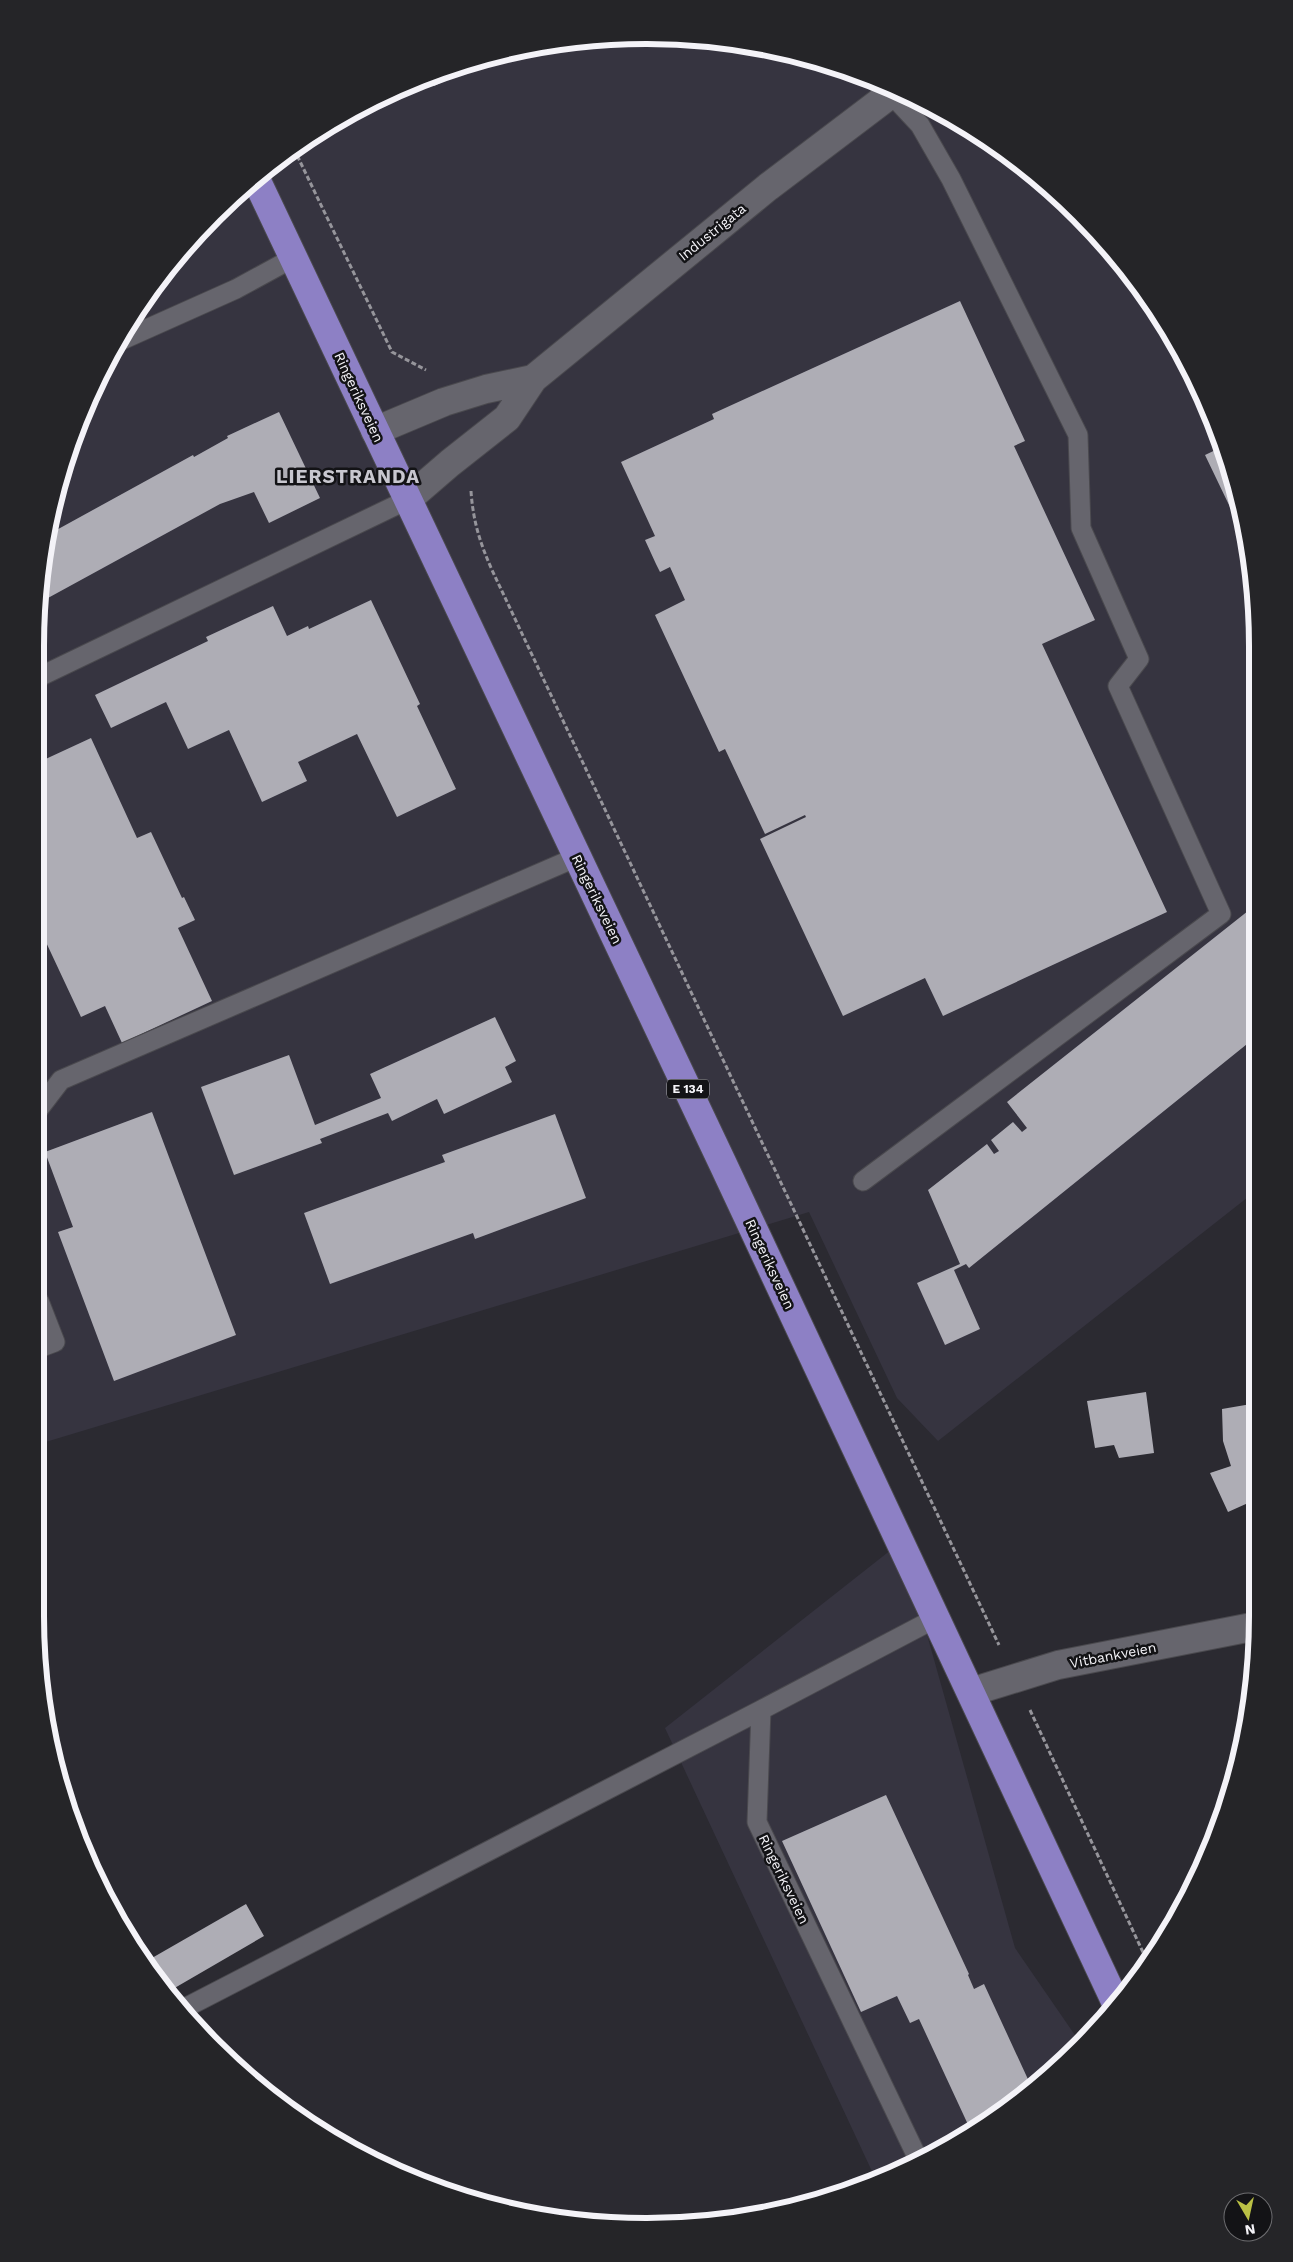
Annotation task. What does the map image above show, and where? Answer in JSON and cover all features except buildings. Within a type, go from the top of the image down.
[{"type":"highway","name":"Ringeriksveien","points":[[259,185],[971,1692],[1112,1998]]},
{"type":"street","name":"Industrigata","points":[[407,500],[450,462],[507,418],[533,379],[760,193],[889,95]]},
{"type":"street","name":"Industrigata","points":[[375,431],[444,402],[533,379]]},
{"type":"street","name":"Vitbankveien","points":[[971,1692],[1058,1665],[1249,1628]]},
{"type":"lane","points":[[863,1181],[1221,914],[1118,686],[1139,659],[1081,528],[1078,435],[951,179],[920,125],[901,101]]},
{"type":"lane","points":[[130,336],[236,289],[293,258]]},
{"type":"lane","points":[[44,675],[407,500]]},
{"type":"lane","points":[[44,1102],[60,1080],[577,858]]},
{"type":"lane","points":[[44,1314],[55,1342],[44,1346]]},
{"type":"lane","points":[[188,2007],[936,1618]]},
{"type":"lane","name":"Ringeriksveien","points":[[761,1710],[757,1822],[916,2154]]},
{"type":"path","points":[[297,156],[392,352],[429,371]]},
{"type":"path","points":[[470,489],[472,512],[479,540],[492,570],[1003,1653]]},
{"type":"path","points":[[1028,1708],[1144,1955]]},
{"type":"shaded area","points":[[607,45],[686,45],[725,49],[803,64],[840,76],[913,106],[948,125],[981,145],[1044,193],[1100,249],[1125,280],[1148,312],[1187,380],[1203,416],[1229,490],[1238,529],[1248,607],[1249,1196],[938,1441],[897,1398],[809,1212],[44,1442],[44,646],[49,568],[64,490],[90,416],[106,380],[125,345],[145,312],[168,280],[220,220],[280,168],[312,145],[345,125],[380,106],[416,90],[490,64],[529,55]]},
{"type":"shaded area","points":[[901,1542],[1015,1948],[1077,2038],[1044,2069],[981,2117],[913,2156],[873,2174],[665,1728]]},
{"type":"district","name":"LIERSTRANDA","points":[[348,476]]}]
